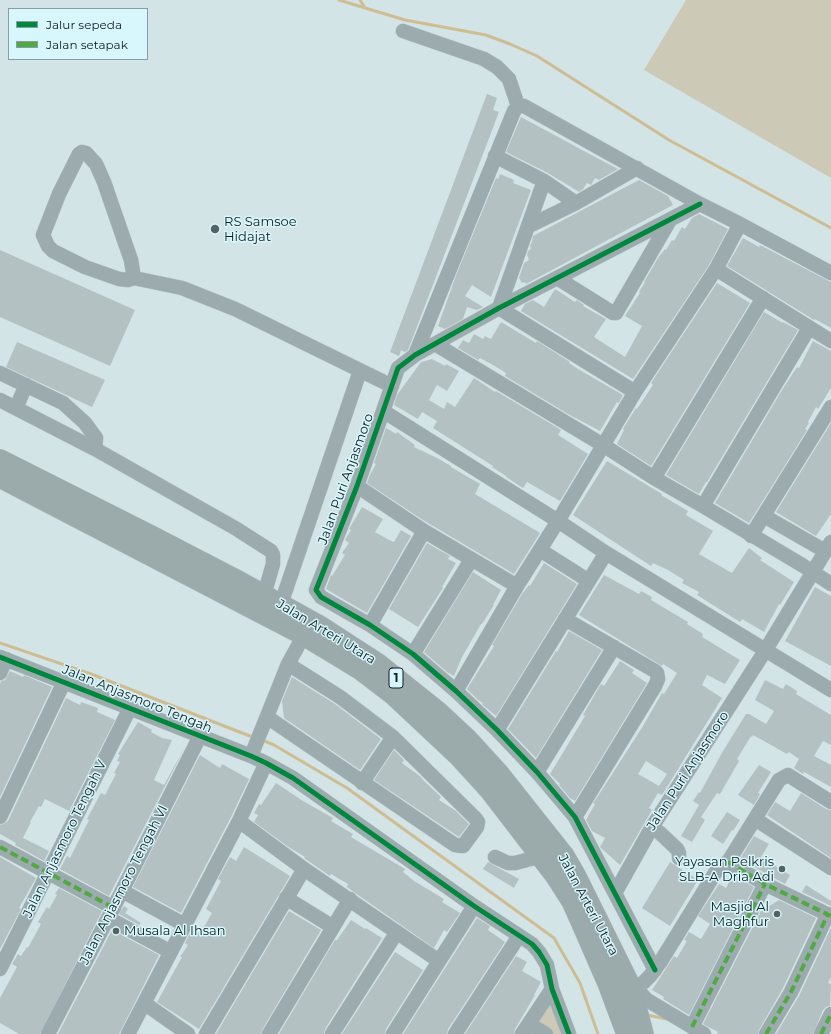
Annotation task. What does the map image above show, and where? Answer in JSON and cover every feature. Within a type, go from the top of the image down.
[{"type":"highway","name":"Jalan Arteri Utara","points":[[4,468],[149,534],[321,627],[378,664],[438,712],[467,739],[499,774],[564,856],[575,875],[626,990],[643,1034]]},
{"type":"highway","name":"Jalan Arteri Utara","points":[[4,468],[304,635],[360,669],[394,695],[424,722],[459,756],[490,790],[542,856],[572,901],[626,990],[627,1034]]},
{"type":"street","points":[[403,31],[484,59],[497,67],[509,79],[518,106]]},
{"type":"street","points":[[415,355],[495,156],[514,111],[518,106]]},
{"type":"street","points":[[518,106],[524,106],[700,204],[831,273]]},
{"type":"street","points":[[134,278],[131,260],[104,182],[96,164],[86,153],[82,152],[79,154],[59,194],[43,235],[44,240],[53,251],[85,267],[119,280],[134,278],[182,288],[234,310],[392,386]]},
{"type":"street","points":[[495,156],[544,181],[576,202]]},
{"type":"street","points":[[529,226],[637,168]]},
{"type":"street","points":[[500,308],[544,181]]},
{"type":"street","points":[[415,355],[500,308],[700,204]]},
{"type":"street","points":[[557,278],[613,313],[616,313],[670,220]]},
{"type":"street","points":[[456,691],[602,445],[716,268],[740,224]]},
{"type":"street","points":[[716,268],[809,328],[831,340]]},
{"type":"street","points":[[654,478],[763,298]]},
{"type":"street","points":[[500,308],[635,392]]},
{"type":"street","points":[[703,506],[809,328]]},
{"type":"street","points":[[435,344],[831,584]]},
{"type":"street","name":"Jalan Puri Anjasmoro","points":[[370,625],[318,594],[317,587],[357,486],[398,368],[415,355]]},
{"type":"street","points":[[272,600],[360,371]]},
{"type":"street","points":[[0,372],[63,403],[85,423],[96,438],[95,449]]},
{"type":"street","points":[[16,408],[26,385]]},
{"type":"street","points":[[0,400],[95,449],[235,528],[271,551],[273,555],[272,600]]},
{"type":"street","points":[[751,536],[831,407]]},
{"type":"street","name":"Jalan Puri Anjasmoro","points":[[383,411],[558,521],[606,553],[831,690]]},
{"type":"street","name":"Jalan Puri Anjasmoro","points":[[357,486],[424,531],[517,586]]},
{"type":"street","points":[[764,516],[828,547]]},
{"type":"street","points":[[424,531],[370,625],[413,654],[456,691],[497,730],[537,772],[574,817],[655,970]]},
{"type":"street","name":"Jalan Puri Anjasmoro","points":[[615,893],[652,827],[765,651],[828,547]]},
{"type":"street","points":[[540,550],[589,581]]},
{"type":"street","points":[[497,730],[606,553]]},
{"type":"street","points":[[413,654],[471,560]]},
{"type":"street","points":[[565,619],[655,671],[658,679],[574,817]]},
{"type":"street","points":[[252,752],[288,664],[304,635]]},
{"type":"street","points":[[537,772],[614,647]]},
{"type":"street","points":[[0,673],[3,658]]},
{"type":"street","name":"Jalan Anjasmoro Tengah","points":[[3,658],[200,736],[252,752],[266,763],[293,778],[474,906],[532,944],[547,965],[552,989],[569,1034]]},
{"type":"street","points":[[265,720],[455,845],[463,846],[477,827],[478,822],[475,818],[393,737],[340,697],[288,664]]},
{"type":"street","points":[[0,817],[64,682]]},
{"type":"street","name":"Jalan Anjasmoro Tengah V","points":[[0,970],[130,708]]},
{"type":"street","name":"Jalan Anjasmoro Tengah VI","points":[[48,1034],[200,736]]},
{"type":"street","points":[[362,783],[393,737]]},
{"type":"street","points":[[128,1034],[239,821],[266,763]]},
{"type":"street","points":[[626,990],[644,982],[655,970],[717,870],[728,862],[779,780],[788,775],[793,777],[831,802]]},
{"type":"street","points":[[755,820],[831,868]]},
{"type":"street","points":[[239,821],[304,869],[439,961]]},
{"type":"street","points":[[652,827],[677,849],[679,858]]},
{"type":"street","points":[[0,847],[48,873],[171,952]]},
{"type":"street","points":[[495,857],[508,863],[515,863],[542,856]]},
{"type":"street","points":[[728,862],[765,884],[830,915],[791,992],[766,1034]]},
{"type":"street","points":[[206,1034],[304,869]]},
{"type":"street","points":[[626,990],[647,1000],[698,1030],[765,884]]},
{"type":"street","points":[[122,891],[185,925]]},
{"type":"street","points":[[286,898],[333,927]]},
{"type":"street","points":[[269,1034],[350,899]]},
{"type":"street","points":[[393,1034],[474,906]]},
{"type":"street","points":[[332,1034],[397,932]]},
{"type":"street","points":[[456,1034],[519,936]]},
{"type":"street","points":[[546,1034],[525,1029],[552,989]]},
{"type":"street","points":[[144,1004],[188,1034]]},
{"type":"street","points":[[821,1034],[831,1014]]},
{"type":"shaded area","points":[[686,0],[831,0],[831,178],[644,70]]},
{"type":"shaded area","points":[[552,1004],[562,1034],[550,1034],[536,1024],[547,1005]]},
{"type":"building","points":[[487,94],[497,98],[493,110],[499,112],[408,350],[405,352],[401,350],[399,356],[390,352]]},
{"type":"building","points":[[521,117],[618,169],[599,180],[595,178],[591,185],[587,183],[579,192],[548,173],[506,152]]},
{"type":"building","points":[[500,174],[514,180],[513,183],[531,190],[491,297],[472,285],[465,296],[483,307],[477,310],[467,307],[463,319],[445,329],[438,326],[457,273],[496,178],[498,179]]},
{"type":"building","points":[[639,180],[668,196],[673,205],[526,284],[525,282],[522,283],[519,278],[524,263],[529,260],[527,255],[528,251],[531,249],[530,246],[533,236]]},
{"type":"building","points":[[699,214],[728,229],[709,265],[633,379],[521,311],[525,304],[533,300],[544,307],[555,289],[575,302],[577,300],[584,305],[583,306],[606,319],[594,337],[625,357],[642,326],[625,316],[640,293],[639,292],[644,282],[658,258],[665,249],[666,250],[672,240],[674,241],[682,227],[685,229],[692,218]]},
{"type":"building","points":[[743,238],[759,247],[760,245],[831,282],[831,328],[815,319],[814,320],[727,266]]},
{"type":"building","points":[[0,250],[135,310],[110,366],[0,317]]},
{"type":"building","points":[[717,283],[750,303],[651,466],[617,444],[629,419],[653,385],[651,383]]},
{"type":"building","points":[[764,312],[798,330],[699,494],[666,475]]},
{"type":"building","points":[[501,322],[536,343],[537,341],[570,362],[569,363],[578,369],[623,395],[619,403],[617,402],[600,431],[568,414],[505,376],[506,373],[493,365],[480,358],[478,360],[458,348],[463,340],[469,343],[474,334],[483,339],[485,336],[491,339]]},
{"type":"building","points":[[813,341],[831,351],[831,388],[818,409],[816,407],[805,429],[807,430],[749,523],[715,503],[782,390],[797,367],[799,368]]},
{"type":"building","points":[[17,342],[105,380],[92,407],[6,367]]},
{"type":"building","points":[[432,359],[459,371],[447,391],[437,385],[429,400],[444,409],[447,402],[455,407],[474,378],[495,392],[496,391],[561,430],[558,435],[588,454],[560,501],[527,482],[523,488],[492,467],[493,466],[433,428],[437,421],[422,412],[418,419],[394,405],[397,395],[421,362]]},
{"type":"building","points":[[831,423],[831,514],[816,536],[776,512]]},
{"type":"building","points":[[386,428],[396,434],[397,432],[415,445],[414,447],[437,458],[480,484],[475,494],[540,533],[514,574],[423,520],[367,483],[376,464],[374,463]]},
{"type":"building","points":[[607,461],[688,511],[686,515],[713,531],[699,554],[732,573],[749,548],[762,558],[760,560],[794,582],[780,605],[779,604],[764,632],[742,619],[740,622],[697,595],[699,592],[682,583],[684,580],[653,563],[651,566],[573,515]]},
{"type":"building","points":[[362,507],[383,519],[375,532],[394,542],[401,530],[411,536],[367,613],[326,589],[331,575],[332,576],[345,555],[342,553],[349,543],[345,540],[351,530],[349,529]]},
{"type":"building","points":[[427,543],[450,556],[448,559],[456,563],[442,587],[443,588],[418,627],[389,609]]},
{"type":"building","points":[[544,563],[577,584],[496,716],[467,689],[494,646],[492,645],[522,594],[529,585],[530,586]]},
{"type":"building","points":[[473,572],[501,590],[494,605],[462,657],[454,676],[447,672],[424,652]]},
{"type":"building","points":[[604,575],[639,594],[641,591],[652,597],[651,600],[688,622],[687,624],[703,634],[702,637],[740,660],[725,684],[707,675],[702,685],[722,698],[662,795],[658,793],[649,808],[652,810],[620,865],[600,847],[605,838],[592,831],[586,820],[595,804],[593,803],[643,726],[662,693],[664,694],[677,673],[663,664],[662,666],[579,615]],"holes":[[[646,761],[667,774],[659,786],[638,774]]]},
{"type":"building","points":[[815,587],[831,596],[831,666],[785,641]]},
{"type":"building","points":[[569,631],[602,650],[536,758],[508,729]]},
{"type":"building","points":[[620,661],[634,670],[632,673],[647,683],[575,801],[570,798],[559,785],[560,784],[550,774],[585,716],[583,715],[601,684],[604,686]]},
{"type":"building","points":[[10,671],[23,677],[24,675],[52,687],[0,797],[0,684],[1,681],[5,680]]},
{"type":"building","points":[[292,677],[335,704],[381,739],[360,770],[284,718],[282,701]]},
{"type":"building","points":[[765,680],[783,689],[786,684],[797,691],[796,694],[831,715],[831,745],[823,741],[814,756],[831,765],[831,787],[804,772],[803,774],[794,768],[799,759],[789,752],[787,754],[753,735],[737,759],[739,761],[720,794],[717,793],[701,817],[705,820],[692,842],[681,836],[699,805],[693,801],[699,792],[700,793],[723,751],[746,714],[749,714],[766,724],[774,711],[755,700]]},
{"type":"building","points":[[66,698],[80,705],[81,702],[98,708],[97,712],[115,720],[69,811],[45,799],[41,807],[39,806],[30,822],[23,838],[49,851],[44,861],[15,845],[16,843],[0,834],[0,825],[8,821]]},
{"type":"building","points":[[138,722],[162,738],[172,740],[154,780],[164,785],[185,747],[109,896],[60,869],[67,856],[70,858],[89,820],[87,819],[101,793],[105,795],[116,774],[114,773],[120,762],[117,761],[120,755],[118,754]]},
{"type":"building","points":[[394,750],[404,760],[402,763],[421,777],[441,797],[439,800],[456,811],[469,824],[459,837],[374,780]]},
{"type":"building","points":[[200,755],[220,768],[222,764],[249,779],[181,913],[133,887]]},
{"type":"building","points":[[759,765],[771,772],[758,793],[760,794],[754,805],[738,795]]},
{"type":"building","points":[[276,783],[303,801],[333,818],[331,821],[353,834],[351,837],[405,869],[403,872],[414,881],[444,899],[442,902],[460,913],[447,932],[444,930],[434,948],[347,887],[348,884],[331,874],[330,876],[254,822],[258,815],[254,813],[259,804],[261,805]]},
{"type":"building","points":[[801,793],[826,809],[831,810],[831,858],[767,815],[775,802],[790,811]]},
{"type":"building","points":[[727,812],[740,820],[723,844],[711,836]]},
{"type":"building","points":[[754,836],[769,844],[761,857],[790,875],[785,884],[740,859]]},
{"type":"building","points":[[244,847],[290,876],[199,1029],[157,1002],[182,957],[180,957],[188,945],[185,943],[192,930],[200,934],[212,913],[206,909],[221,881],[218,879],[230,857],[236,861]]},
{"type":"building","points":[[0,857],[36,878],[19,908],[21,909],[0,949]]},
{"type":"building","points":[[488,862],[519,879],[514,888],[483,869]]},
{"type":"building","points":[[670,862],[698,880],[670,926],[642,908]]},
{"type":"building","points":[[733,875],[754,887],[689,1015],[663,999],[664,997],[652,990],[674,956],[677,958],[687,941],[684,940],[689,932],[701,939],[710,924],[698,916],[719,884],[726,888]]},
{"type":"building","points":[[806,885],[831,901],[831,906],[802,892]]},
{"type":"building","points":[[59,888],[102,911],[40,1034],[19,1034],[0,1023],[0,998],[17,967],[12,964],[18,954],[21,956],[27,947],[28,948],[41,924],[38,922],[47,907],[49,909],[57,895],[55,894]]},
{"type":"building","points":[[779,900],[816,918],[783,988],[758,1034],[717,1034],[718,1032],[703,1024],[761,911]]},
{"type":"building","points":[[124,906],[128,909],[125,913],[141,923],[139,925],[119,914]]},
{"type":"building","points":[[289,911],[321,930],[261,1034],[216,1034]]},
{"type":"building","points":[[477,918],[490,926],[488,930],[505,942],[448,1029],[447,1034],[403,1034]]},
{"type":"building","points":[[351,920],[382,938],[325,1029],[324,1034],[279,1034],[335,940],[337,940]]},
{"type":"building","points":[[831,928],[831,977],[828,983],[831,984],[830,1006],[823,1010],[813,1034],[776,1034],[799,996]]},
{"type":"building","points":[[112,930],[159,955],[119,1034],[58,1034]]},
{"type":"building","points":[[395,952],[423,970],[386,1029],[385,1034],[342,1034]]},
{"type":"building","points":[[516,956],[527,962],[522,971],[541,982],[515,1029],[514,1034],[465,1034]]},
{"type":"waterway","points":[[339,0],[405,20],[486,35],[537,56],[669,140],[831,228]]},
{"type":"waterway","points":[[360,0],[365,8]]},
{"type":"waterway","points":[[0,643],[91,674],[255,738]]},
{"type":"waterway","points":[[262,740],[274,745],[347,788],[554,938],[580,983],[598,1034]]},
{"type":"waterway","points":[[647,1015],[667,1019]]},
{"type":"marked path","points":[[0,847],[114,908]]},
{"type":"marked path","points":[[728,862],[765,884],[831,916]]},
{"type":"marked path","points":[[692,1027],[765,884]]},
{"type":"marked path","points":[[766,1034],[791,992],[828,914]]},
{"type":"marked path","points":[[821,1034],[831,1014]]},
{"type":"cycle path","points":[[655,970],[575,817],[537,772],[497,730],[456,691],[413,654],[370,625],[321,597],[316,590],[357,486],[398,368],[415,355],[499,308],[700,204]]},
{"type":"cycle path","points":[[0,657],[251,756],[293,778],[474,906],[532,944],[547,965],[552,989],[569,1034]]},
{"type":"place","name":"RS Samsoe Hidajat","points":[[215,229]]},
{"type":"place","name":"Yayasan Pelkris SLB-A Dria Adi","points":[[782,869]]},
{"type":"place","name":"Masjid Al Maghfur","points":[[777,914]]},
{"type":"place","name":"Musala Al Ihsan","points":[[116,931]]}]
